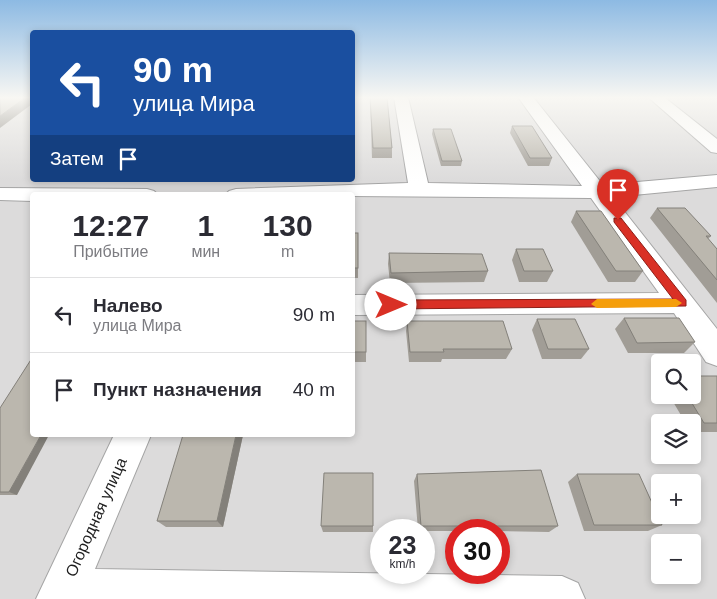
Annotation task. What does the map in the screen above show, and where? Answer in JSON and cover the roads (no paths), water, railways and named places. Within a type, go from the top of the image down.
[{"type":"street","points":[[406,125],[419,189]]},
{"type":"street","points":[[546,125],[682,303],[717,353]]},
{"type":"street","points":[[689,125],[717,148]]},
{"type":"street","points":[[328,192],[419,189],[596,192],[717,181]]},
{"type":"street","points":[[46,192],[55,182]]},
{"type":"street","points":[[0,194],[30,195]]},
{"type":"street","points":[[355,305],[682,303]]},
{"type":"street","name":"Огородная улица","points":[[61,595],[132,437]]},
{"type":"street","points":[[61,595],[562,599]]}]
